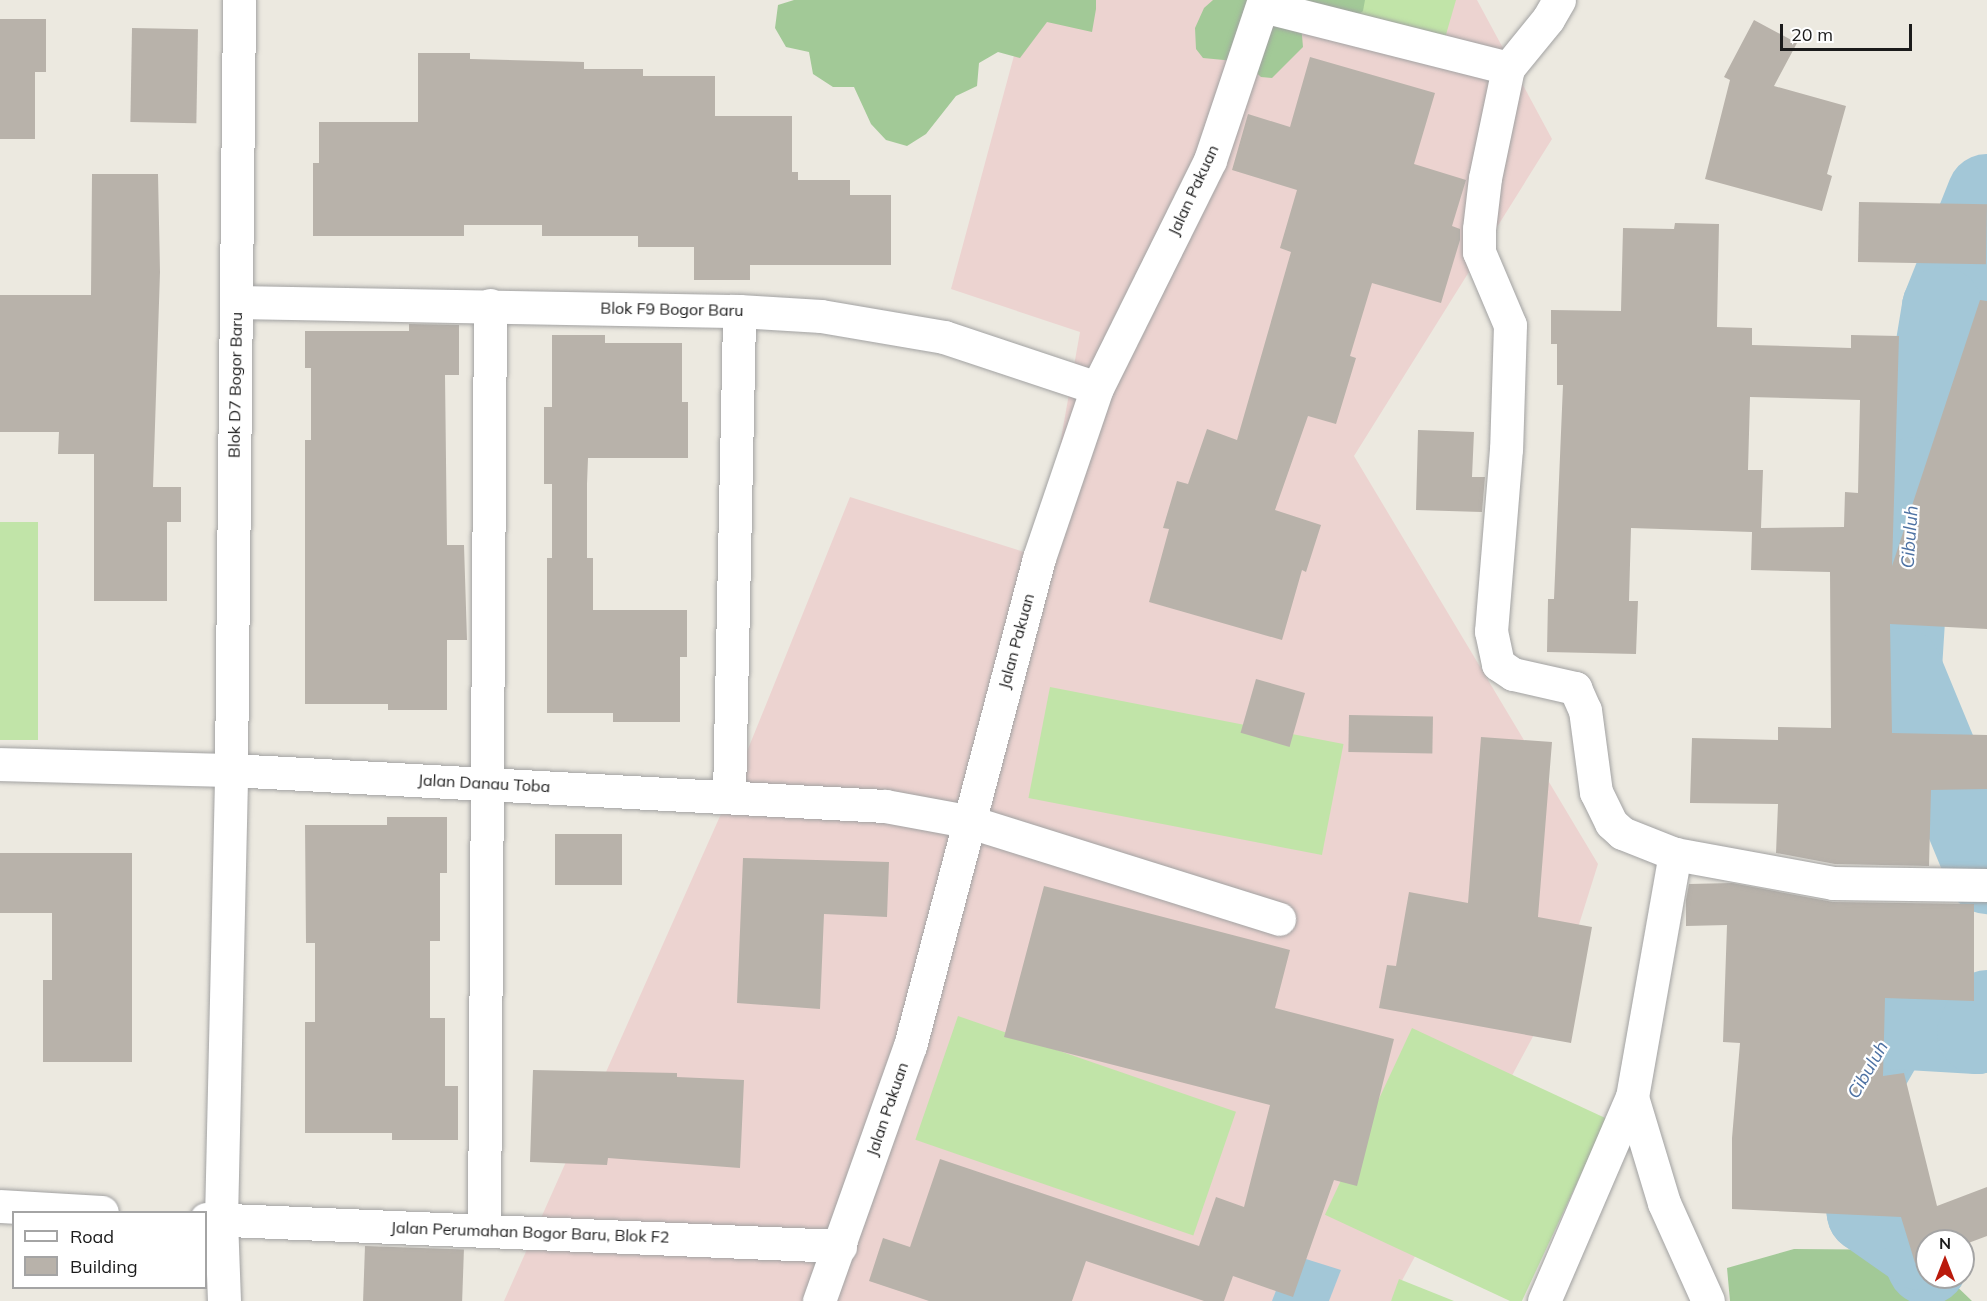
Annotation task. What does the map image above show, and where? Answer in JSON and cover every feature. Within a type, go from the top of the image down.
[{"type":"street","name":"Blok D7 Bogor Baru","points":[[224,1301],[213,1220],[231,770],[239,0]]},
{"type":"street","points":[[1559,0],[1548,19],[1508,68],[1485,178],[1479,229],[1479,252],[1510,325],[1491,646],[1504,670],[1575,688],[1585,710],[1596,792],[1611,823],[1623,833],[1675,854],[1833,883],[1986,885]]},
{"type":"street","points":[[1264,3],[1508,68]]},
{"type":"street","name":"Jalan Pakuan","points":[[819,1301],[910,1046],[967,821],[1040,558],[1097,388],[1210,160],[1264,3]]},
{"type":"street","name":"Blok F9 Bogor Baru","points":[[236,302],[740,310],[883,324],[944,337],[1097,388]]},
{"type":"street","points":[[483,1230],[489,783],[490,305]]},
{"type":"street","points":[[729,796],[740,310]]},
{"type":"street","name":"Jalan Danau Toba","points":[[0,764],[231,770],[885,806],[967,821],[1278,918]]},
{"type":"street","points":[[1544,1301],[1632,1097],[1675,854]]},
{"type":"street","points":[[1632,1097],[1664,1203],[1708,1301]]},
{"type":"street","points":[[0,1206],[85,1211]]},
{"type":"street","name":"Jalan Perumahan Bogor Baru, Blok F2","points":[[213,1220],[840,1246]]},
{"type":"shaded area","points":[[1029,0],[1477,0],[1552,139],[1354,456],[1598,864],[1559,988],[1391,1301],[504,1301],[729,796],[850,497],[1040,557],[1080,332],[951,289]]},
{"type":"green space","points":[[794,0],[1096,0],[1096,9],[1092,32],[1047,22],[1020,58],[998,52],[979,63],[977,86],[956,96],[926,134],[907,146],[886,140],[871,124],[854,87],[833,87],[813,74],[809,52],[786,47],[775,28],[778,5]]},
{"type":"green space","points":[[1213,0],[1365,0],[1363,11],[1353,18],[1301,24],[1303,47],[1272,78],[1261,77],[1245,62],[1203,58],[1196,49],[1195,28],[1204,8]]},
{"type":"green space","points":[[1301,0],[1456,0],[1445,38]]},
{"type":"green space","points":[[0,522],[38,522],[38,740],[0,740]]},
{"type":"green space","points":[[1050,687],[1344,744],[1322,855],[1028,798]]},
{"type":"green space","points":[[958,1016],[1236,1112],[1193,1236],[915,1140]]},
{"type":"green space","points":[[1412,1028],[1607,1119],[1522,1301],[1510,1301],[1325,1215]]},
{"type":"green space","points":[[1794,1249],[1915,1250],[1915,1289],[1960,1289],[1972,1301],[1730,1301],[1727,1268]]},
{"type":"green space","points":[[1399,1279],[1454,1301],[1391,1301]]},
{"type":"water","points":[[1290,1254],[1341,1270],[1329,1301],[1272,1301]]},
{"type":"building","points":[[0,19],[46,19],[46,72],[35,72],[35,139],[0,139]]},
{"type":"building","points":[[1754,20],[1797,43],[1774,86],[1846,106],[1827,174],[1832,176],[1822,211],[1705,179],[1730,80],[1724,77]]},
{"type":"building","points":[[132,28],[198,29],[196,123],[130,122]]},
{"type":"building","points":[[418,53],[470,53],[470,59],[584,62],[584,69],[643,69],[643,76],[715,76],[715,116],[792,116],[792,172],[798,172],[798,180],[850,180],[850,195],[891,195],[891,265],[750,265],[750,280],[694,280],[694,247],[638,247],[638,236],[542,236],[542,225],[464,225],[464,236],[313,236],[313,163],[319,163],[319,122],[418,122]]},
{"type":"building","points":[[1310,57],[1435,93],[1414,164],[1466,180],[1452,226],[1460,229],[1460,240],[1441,303],[1372,283],[1350,356],[1356,358],[1336,424],[1308,416],[1275,510],[1321,525],[1306,572],[1302,570],[1282,640],[1149,602],[1169,529],[1163,528],[1177,481],[1188,484],[1207,429],[1237,440],[1291,252],[1280,248],[1297,190],[1232,170],[1248,114],[1290,127]]},
{"type":"building","points":[[92,174],[158,174],[160,272],[153,487],[181,487],[181,522],[167,522],[167,601],[94,601],[94,454],[58,454],[59,432],[0,432],[0,295],[91,295]]},
{"type":"building","points":[[1859,202],[1987,204],[1986,264],[1858,262]]},
{"type":"building","points":[[1675,223],[1719,224],[1717,327],[1752,328],[1752,345],[1851,348],[1851,335],[1899,336],[1892,566],[1980,300],[1987,301],[1987,629],[1890,624],[1892,733],[1987,735],[1987,789],[1931,790],[1929,866],[1835,864],[1776,853],[1778,804],[1690,803],[1692,738],[1778,740],[1778,727],[1831,728],[1830,572],[1751,570],[1752,532],[1631,528],[1629,601],[1638,601],[1636,654],[1547,652],[1548,599],[1554,599],[1563,385],[1557,385],[1557,344],[1551,344],[1551,310],[1621,311],[1623,228],[1674,229]],"holes":[[[1750,397],[1860,400],[1858,493],[1845,492],[1844,527],[1761,528],[1763,470],[1748,470]]]},
{"type":"building","points":[[409,324],[459,325],[459,375],[445,375],[447,545],[464,545],[467,640],[447,640],[447,710],[388,710],[388,704],[305,704],[305,440],[311,440],[311,368],[305,368],[305,331],[409,331]]},
{"type":"building","points":[[552,335],[605,335],[605,343],[682,343],[682,402],[688,402],[688,458],[588,458],[587,484],[587,558],[593,558],[593,610],[687,610],[687,657],[680,657],[680,722],[613,722],[613,713],[547,713],[547,558],[552,558],[552,484],[544,484],[544,407],[552,407]]},
{"type":"building","points":[[1418,430],[1474,432],[1472,477],[1485,477],[1482,512],[1416,510]]},
{"type":"building","points":[[1256,679],[1305,693],[1290,747],[1241,733]]},
{"type":"building","points":[[1349,715],[1433,716],[1432,753],[1348,752]]},
{"type":"building","points":[[1481,737],[1552,742],[1538,917],[1592,927],[1571,1043],[1379,1008],[1387,965],[1396,966],[1409,892],[1468,903]]},
{"type":"building","points":[[387,817],[447,817],[447,873],[440,873],[440,941],[430,941],[430,1018],[445,1018],[445,1086],[458,1086],[458,1140],[392,1140],[392,1133],[305,1133],[305,1022],[315,1022],[315,943],[306,943],[305,825],[387,825]]},
{"type":"building","points":[[555,834],[622,834],[622,885],[555,885]]},
{"type":"building","points":[[0,853],[132,853],[132,1062],[43,1062],[43,980],[52,980],[52,913],[0,913]]},
{"type":"building","points":[[743,858],[889,862],[887,917],[824,914],[820,1009],[737,1003]]},
{"type":"building","points":[[1732,883],[1833,902],[1974,904],[1974,1001],[1885,998],[1883,1076],[1904,1073],[1937,1206],[1987,1187],[1987,1236],[1975,1240],[1975,1229],[1915,1229],[1915,1263],[1901,1217],[1732,1209],[1732,1138],[1740,1043],[1723,1042],[1727,925],[1686,926],[1686,900],[1689,884]]},
{"type":"building","points":[[1044,886],[1290,950],[1275,1008],[1394,1039],[1357,1186],[1334,1180],[1293,1297],[1233,1276],[1224,1301],[1204,1301],[1086,1261],[1072,1301],[929,1301],[869,1281],[883,1238],[910,1247],[940,1159],[1199,1246],[1216,1197],[1244,1207],[1270,1105],[1004,1037]]},
{"type":"building","points":[[533,1070],[677,1073],[677,1077],[744,1080],[740,1168],[608,1158],[607,1165],[530,1162]]},
{"type":"building","points":[[365,1246],[464,1249],[462,1301],[363,1301]]},
{"type":"waterway","name":"Cibuluh","points":[[1987,194],[1942,307],[1914,477],[1902,668],[1987,874]]},
{"type":"waterway","name":"Cibuluh","points":[[1915,1247],[1867,1213],[1848,1105],[1892,1029],[1977,1034],[1987,1010]]}]
